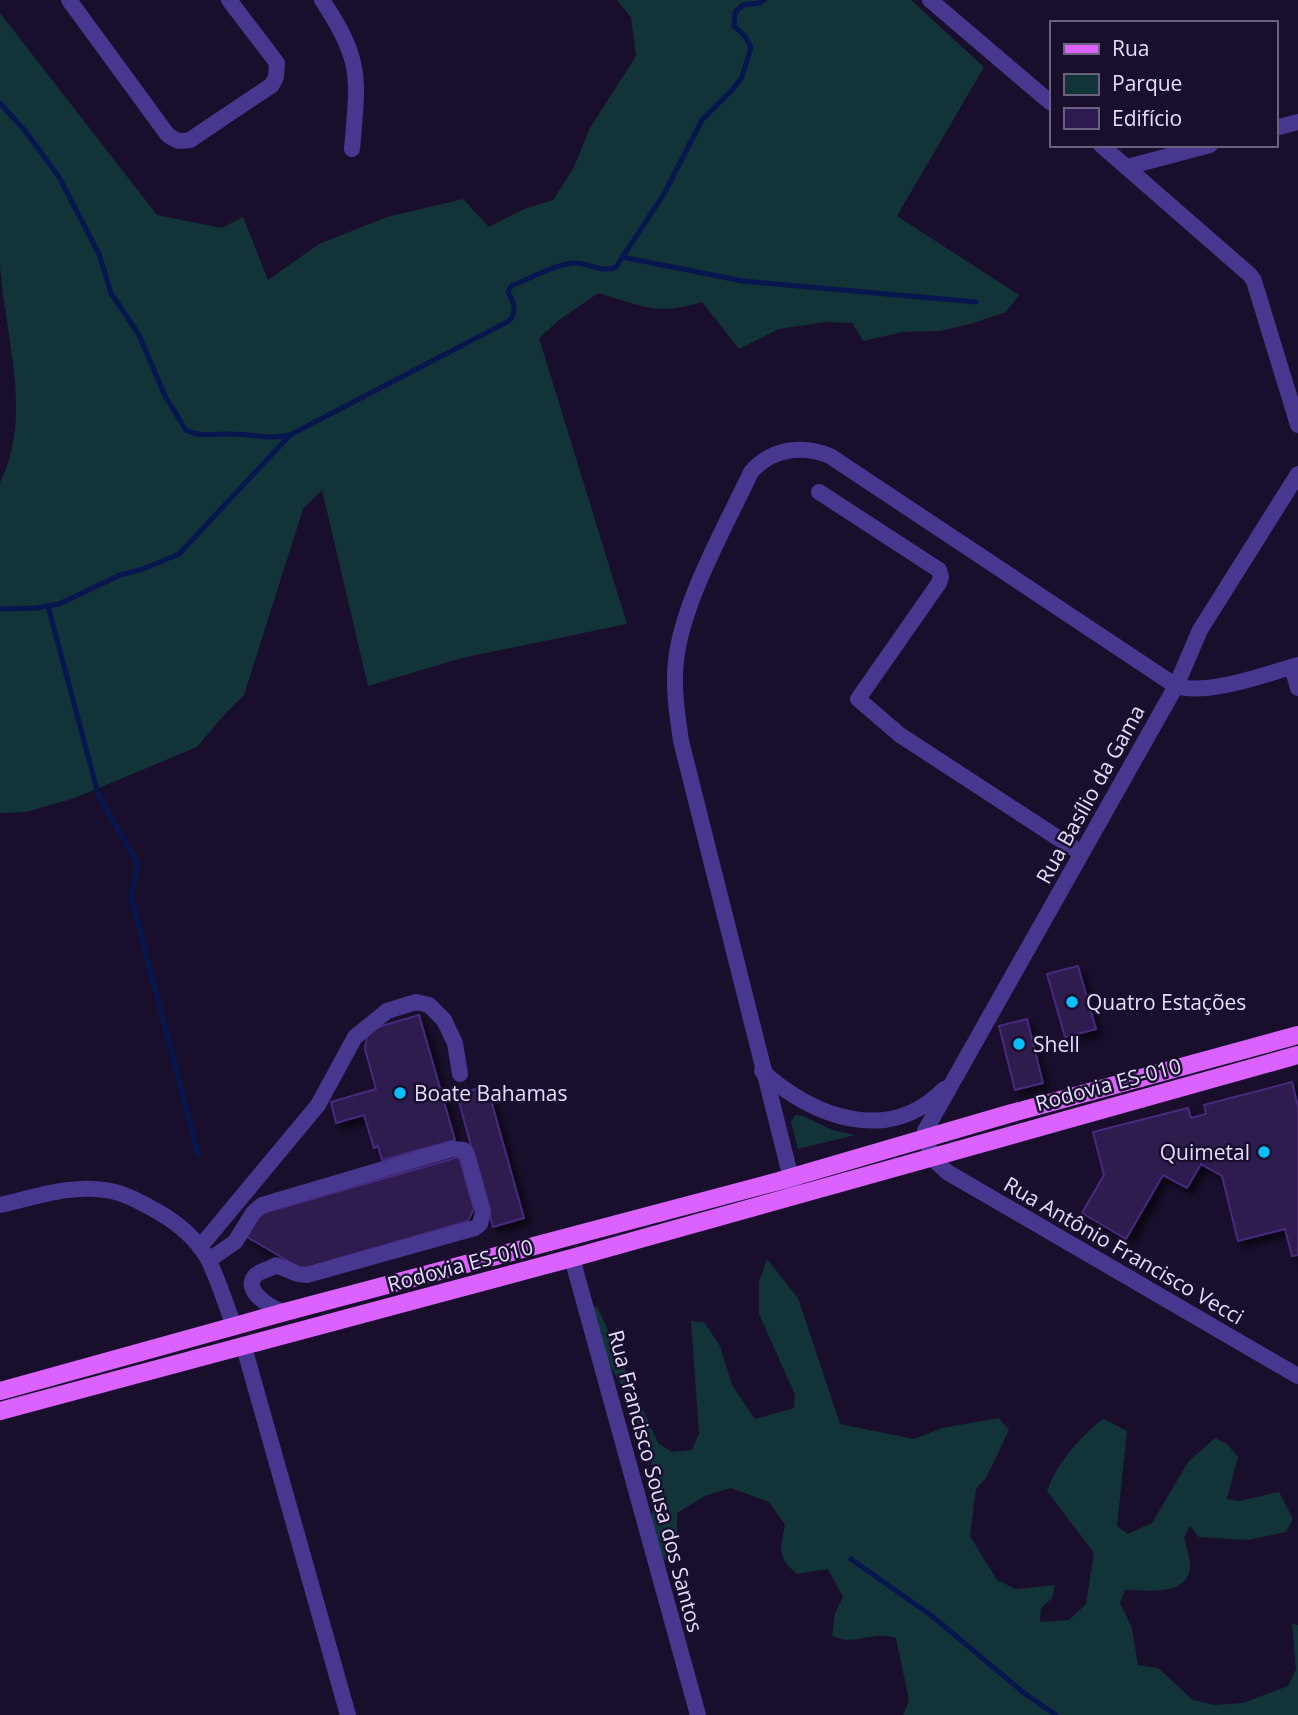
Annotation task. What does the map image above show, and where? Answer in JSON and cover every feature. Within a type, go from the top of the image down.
[{"type":"main road","name":"Rodovia ES-010","points":[[0,1391],[285,1312],[791,1178],[925,1138],[1298,1035]]},
{"type":"main road","name":"Rodovia ES-010","points":[[0,1412],[572,1258],[1298,1055]]},
{"type":"main road","points":[[1273,1062],[1298,1063]]},
{"type":"street","points":[[69,0],[174,140],[190,140],[272,85],[276,78],[277,63],[229,0]]},
{"type":"street","points":[[321,0],[340,27],[351,51],[356,71],[352,149]]},
{"type":"street","points":[[930,0],[1050,102]]},
{"type":"street","points":[[1277,127],[1298,122]]},
{"type":"street","points":[[1103,147],[1244,269],[1254,281],[1298,425]]},
{"type":"street","points":[[1127,167],[1202,147]]},
{"type":"street","points":[[796,1196],[681,741],[675,683],[680,635],[690,605],[751,472],[758,463],[792,450],[818,451],[830,456],[1175,687],[1186,690],[1210,688],[1295,666],[1298,688]]},
{"type":"street","name":"Rua Basílio da Gama","points":[[925,1138],[926,1129],[952,1082],[1175,687],[1200,630],[1298,474]]},
{"type":"street","points":[[819,492],[939,570],[941,577],[858,699],[900,735],[1081,853]]},
{"type":"street","points":[[204,1254],[317,1105],[355,1037],[387,1011],[416,1002],[429,1005],[444,1020],[455,1043],[460,1074]]},
{"type":"street","points":[[762,1070],[785,1091],[804,1102],[825,1112],[858,1120],[877,1120],[916,1110],[952,1082]]},
{"type":"street","points":[[925,1138],[931,1157]]},
{"type":"street","points":[[204,1254],[235,1242],[253,1213],[262,1205],[452,1149],[464,1150],[483,1212],[480,1224],[475,1228],[307,1275],[276,1265],[256,1276],[252,1280],[253,1286],[261,1300],[273,1309],[285,1312]]},
{"type":"street","name":"Rua Antônio Francisco Vecci","points":[[931,1157],[947,1172],[1298,1376]]},
{"type":"street","points":[[0,1205],[47,1194],[82,1190],[110,1191],[134,1198],[174,1221],[204,1254],[234,1326]]},
{"type":"street","name":"Rua Francisco Sousa dos Santos","points":[[572,1258],[698,1715]]},
{"type":"street","points":[[244,1346],[348,1715]]},
{"type":"green space","points":[[617,0],[911,0],[984,67],[897,216],[1019,295],[1006,312],[940,331],[903,332],[863,341],[852,323],[825,322],[779,329],[739,349],[702,302],[660,309],[598,293],[539,338],[627,624],[462,658],[368,686],[322,490],[303,509],[244,695],[197,747],[75,798],[26,812],[0,813],[0,483],[10,457],[16,402],[0,263],[0,13],[157,215],[222,228],[243,217],[268,280],[319,244],[387,217],[463,199],[489,227],[524,209],[553,200],[573,169],[590,128],[636,56],[631,17]]},
{"type":"green space","points":[[795,1115],[832,1130],[855,1135],[798,1149],[791,1122]]},
{"type":"green space","points":[[767,1259],[798,1298],[840,1424],[914,1439],[942,1428],[999,1418],[1009,1430],[986,1478],[976,1489],[970,1536],[997,1580],[1016,1589],[1055,1585],[1052,1598],[1041,1608],[1040,1622],[1069,1620],[1086,1604],[1094,1553],[1047,1491],[1063,1461],[1086,1434],[1103,1419],[1127,1431],[1117,1526],[1128,1534],[1152,1523],[1188,1462],[1215,1438],[1227,1444],[1238,1457],[1227,1499],[1239,1501],[1279,1492],[1293,1519],[1286,1532],[1248,1540],[1199,1537],[1190,1526],[1184,1538],[1190,1565],[1183,1582],[1165,1590],[1125,1590],[1120,1603],[1132,1628],[1138,1665],[1158,1668],[1193,1700],[1215,1705],[1243,1703],[1288,1686],[1296,1669],[1292,1624],[1298,1625],[1298,1715],[903,1715],[909,1700],[896,1638],[878,1636],[848,1640],[832,1636],[835,1613],[843,1597],[828,1569],[797,1574],[786,1563],[782,1552],[785,1525],[769,1502],[731,1488],[705,1496],[677,1513],[677,1554],[665,1560],[643,1539],[653,1509],[655,1475],[629,1398],[579,1315],[586,1302],[598,1308],[658,1443],[672,1452],[692,1450],[699,1433],[691,1321],[704,1322],[720,1346],[732,1385],[755,1419],[794,1408],[795,1395],[759,1314],[759,1282]]},
{"type":"building","points":[[1078,966],[1096,1029],[1065,1037],[1047,974]]},
{"type":"building","points":[[419,1015],[455,1140],[382,1160],[378,1146],[374,1148],[364,1115],[336,1123],[331,1102],[376,1089],[365,1049],[368,1030]]},
{"type":"building","name":"Shell","points":[[1027,1019],[1043,1083],[1015,1090],[999,1026]]},
{"type":"building","points":[[1292,1082],[1298,1107],[1298,1255],[1292,1256],[1285,1229],[1238,1241],[1222,1176],[1201,1164],[1187,1188],[1163,1175],[1126,1239],[1082,1213],[1104,1175],[1093,1132],[1188,1108],[1191,1118],[1206,1114],[1204,1105]]},
{"type":"building","points":[[487,1086],[524,1218],[493,1227],[457,1094]]},
{"type":"building","points":[[459,1157],[474,1209],[468,1221],[302,1269],[247,1237],[260,1214]]},
{"type":"waterway","points":[[0,609],[59,604],[120,575],[179,554],[290,435],[509,321],[514,310],[508,292],[511,286],[565,264],[578,263],[600,269],[616,267],[664,194],[702,120],[742,77],[751,47],[745,36],[734,26],[735,12],[743,5],[764,0]]},
{"type":"waterway","points":[[0,103],[26,132],[59,177],[99,254],[111,293],[139,335],[165,396],[186,430],[203,435],[289,435]]},
{"type":"waterway","points":[[622,257],[743,281],[976,302]]},
{"type":"waterway","points":[[48,606],[99,797],[138,864],[131,896],[198,1154]]},
{"type":"waterway","points":[[851,1559],[932,1616],[1024,1693],[1056,1715]]},
{"type":"place","name":"Quatro Estações","points":[[1072,1002]]},
{"type":"place","name":"Shell","points":[[1019,1044]]},
{"type":"place","name":"Boate Bahamas","points":[[400,1093]]},
{"type":"place","name":"Quimetal","points":[[1264,1152]]}]
